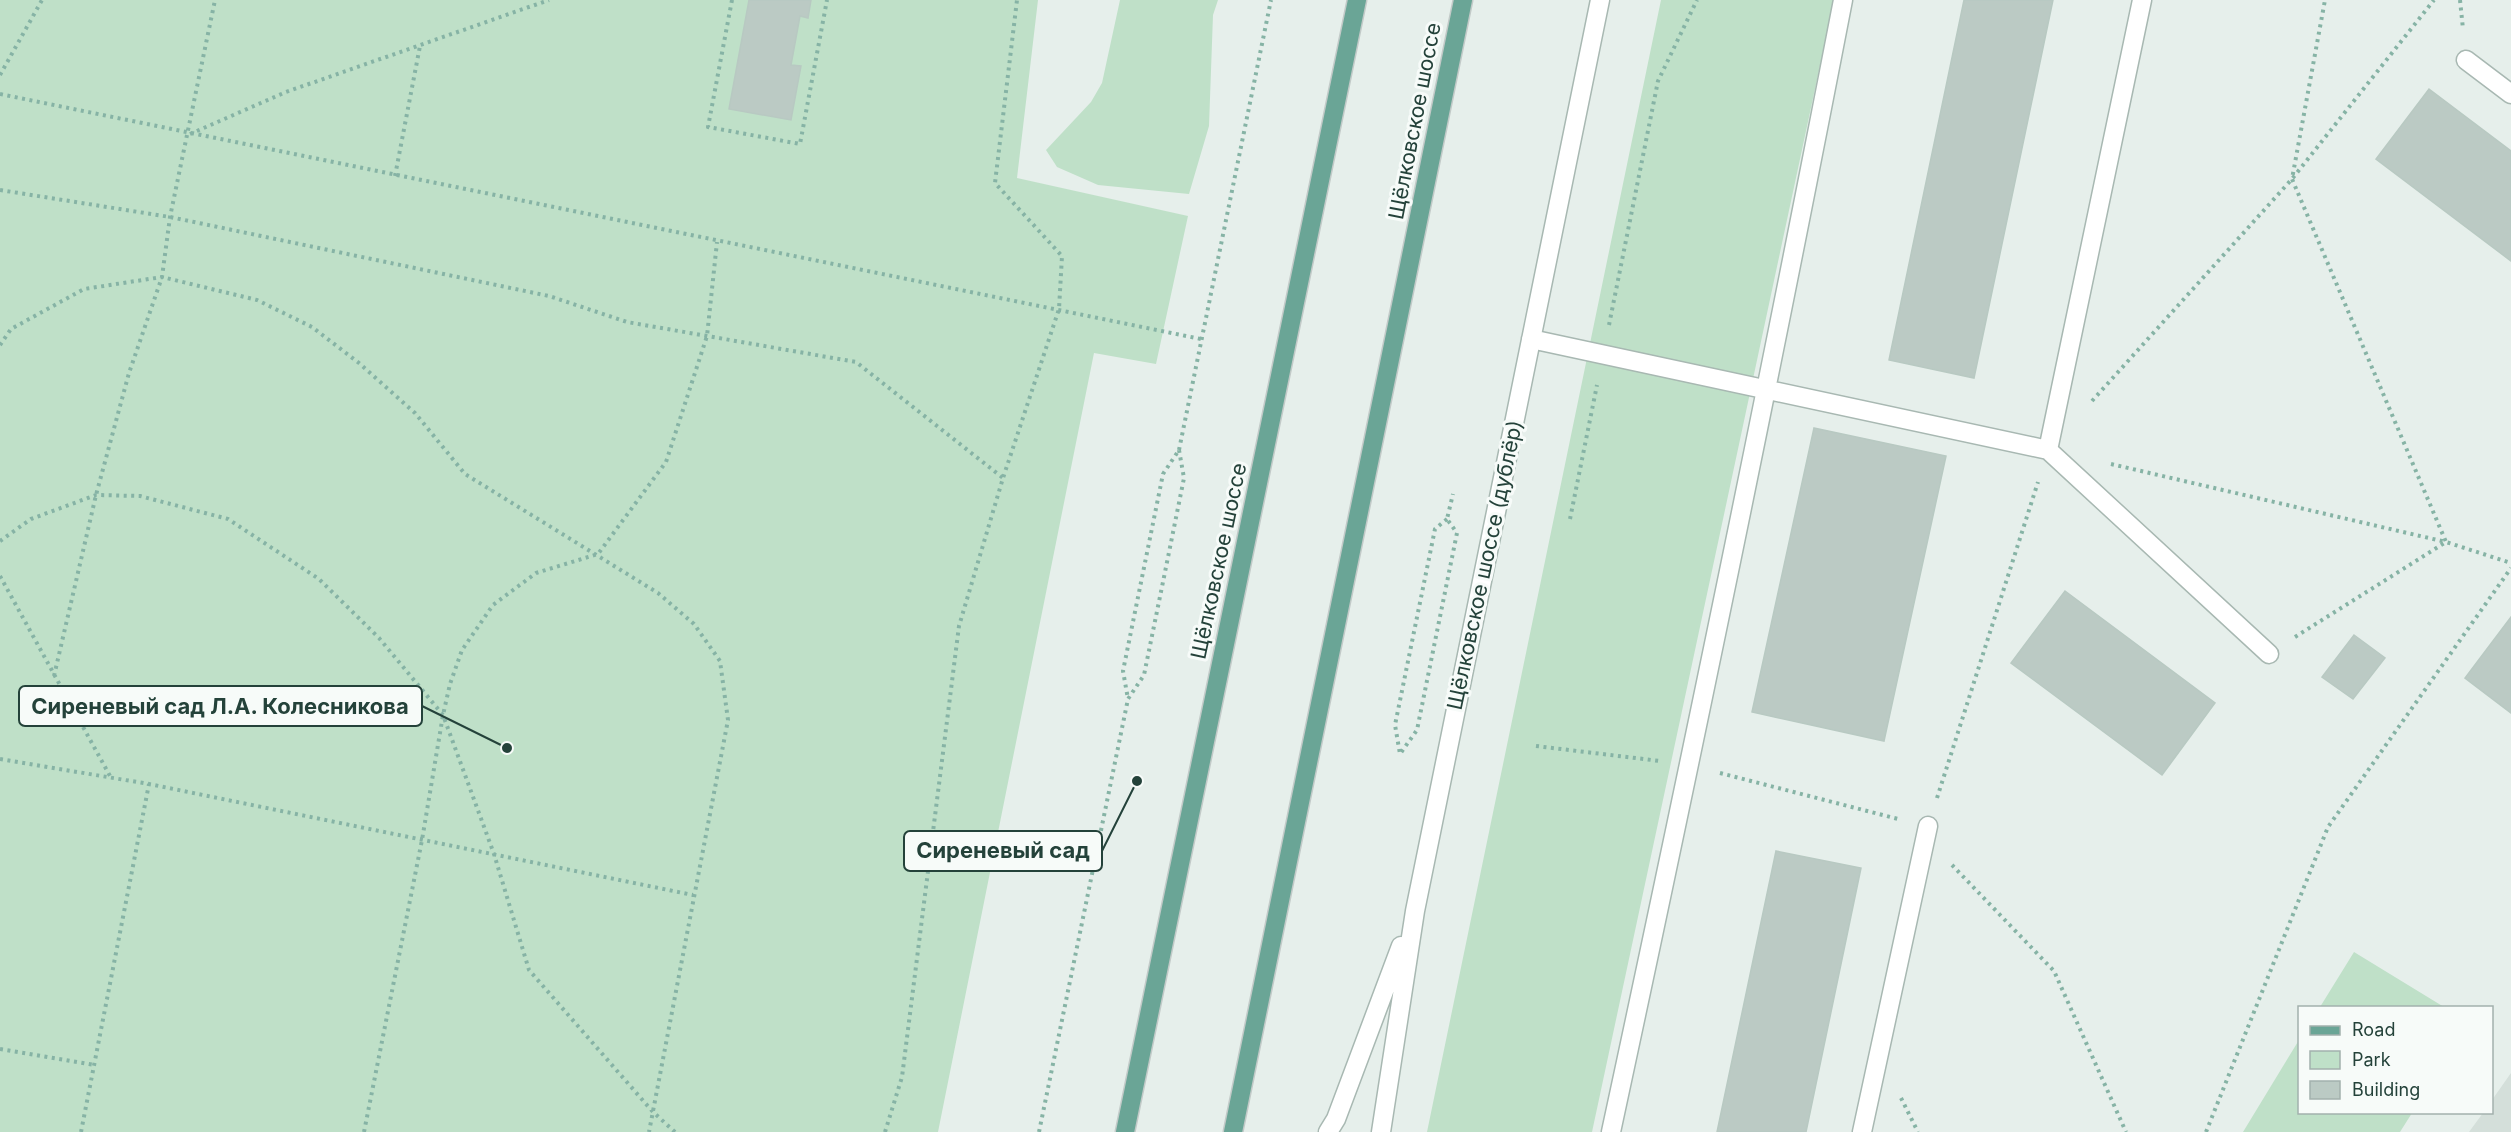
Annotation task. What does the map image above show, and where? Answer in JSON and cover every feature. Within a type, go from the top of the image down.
[{"type":"main road","name":"Щёлковское шоссе","points":[[1125,1132],[1357,0]]},
{"type":"main road","name":"Щёлковское шоссе","points":[[1233,1132],[1463,0]]},
{"type":"street","name":"Щёлковское шоссе (дублёр)","points":[[1381,1132],[1415,910],[1600,0]]},
{"type":"street","points":[[1611,1132],[1768,391],[1844,0]]},
{"type":"street","points":[[2048,450],[2142,0]]},
{"type":"street","points":[[2466,60],[2511,94]]},
{"type":"street","points":[[1532,339],[2048,450],[2269,654]]},
{"type":"street","points":[[1862,1132],[1928,826]]},
{"type":"street","points":[[1328,1132],[1336,1119],[1415,910]]},
{"type":"path","points":[[0,75],[42,0]]},
{"type":"path","points":[[54,676],[96,495],[129,374],[162,277],[170,216],[189,134],[215,0]]},
{"type":"path","points":[[189,134],[286,92],[549,0]]},
{"type":"path","points":[[732,0],[708,127],[800,144],[827,0]]},
{"type":"path","points":[[885,1132],[902,1077],[959,626],[1003,478],[1059,309],[1062,256],[995,183],[1017,0]]},
{"type":"path","points":[[1128,699],[1144,675],[1156,620],[1184,478],[1179,450],[1271,0]]},
{"type":"path","points":[[1570,519],[1658,81],[1696,0]]},
{"type":"path","points":[[2325,0],[2292,179],[2446,542]]},
{"type":"path","points":[[2087,406],[2292,179],[2434,0]]},
{"type":"path","points":[[395,176],[420,45]]},
{"type":"path","points":[[0,94],[1201,339]]},
{"type":"path","points":[[0,190],[170,216],[549,296],[627,322],[856,362],[1003,478]]},
{"type":"path","points":[[364,1132],[422,840],[443,716],[450,684],[462,650],[493,604],[536,573],[598,554],[666,462],[707,336],[717,242]]},
{"type":"path","points":[[0,345],[11,330],[84,289],[162,277],[257,300],[312,327],[358,363],[415,413],[465,474],[658,593],[694,624],[720,662],[728,720],[693,895],[650,1132]]},
{"type":"path","points":[[1039,1132],[1128,699],[1123,671],[1162,474],[1179,450]]},
{"type":"path","points":[[1928,826],[2048,450]]},
{"type":"path","points":[[2105,463],[2446,542],[2511,562]]},
{"type":"path","points":[[1447,519],[1457,533],[1417,730],[1400,754],[1395,725],[1435,529],[1447,519],[1453,494]]},
{"type":"path","points":[[0,541],[31,519],[96,495],[140,496],[228,519],[319,579],[379,639],[443,716],[494,854],[529,970],[653,1112],[675,1132]]},
{"type":"path","points":[[2269,654],[2446,542]]},
{"type":"path","points":[[2206,1132],[2328,827],[2511,568]]},
{"type":"path","points":[[0,576],[110,777]]},
{"type":"path","points":[[1536,746],[1690,765],[1928,826],[1956,871],[2054,971],[2126,1132]]},
{"type":"path","points":[[0,759],[149,783],[693,895]]},
{"type":"path","points":[[81,1132],[149,783]]},
{"type":"path","points":[[0,1049],[95,1065]]},
{"type":"shaded area","points":[[2511,1073],[2511,1132],[2469,1132],[2482,1114],[2493,1114],[2493,1099]]},
{"type":"green space","points":[[0,0],[1038,0],[1017,178],[1188,216],[1156,364],[1094,353],[938,1132],[0,1132]]},
{"type":"green space","points":[[1120,0],[1218,0],[1213,15],[1209,126],[1189,194],[1098,185],[1057,167],[1046,150],[1091,102],[1102,83]]},
{"type":"green space","points":[[1661,0],[1834,0],[1592,1132],[1427,1132]]},
{"type":"green space","points":[[2354,952],[2442,1006],[2321,1006]]},
{"type":"green space","points":[[2298,1042],[2298,1114],[2411,1114],[2400,1132],[2243,1132]]},
{"type":"building","points":[[749,0],[811,0],[808,18],[800,16],[791,65],[801,66],[791,120],[729,109]]},
{"type":"building","points":[[1964,0],[2053,0],[1974,378],[1889,360]]},
{"type":"building","points":[[2429,89],[2511,151],[2511,261],[2376,159]]},
{"type":"building","points":[[1814,428],[1946,456],[1884,741],[1752,712]]},
{"type":"building","points":[[2065,591],[2215,703],[2162,775],[2011,663]]},
{"type":"building","points":[[2511,617],[2511,713],[2465,678]]},
{"type":"building","points":[[2354,635],[2385,658],[2353,699],[2322,677]]},
{"type":"building","points":[[1776,851],[1861,868],[1806,1132],[1717,1132]]},
{"type":"place","name":"Сиреневый сад Л.А. Колесникова","points":[[507,748]]},
{"type":"place","name":"Сиреневый сад","points":[[1137,781]]}]
